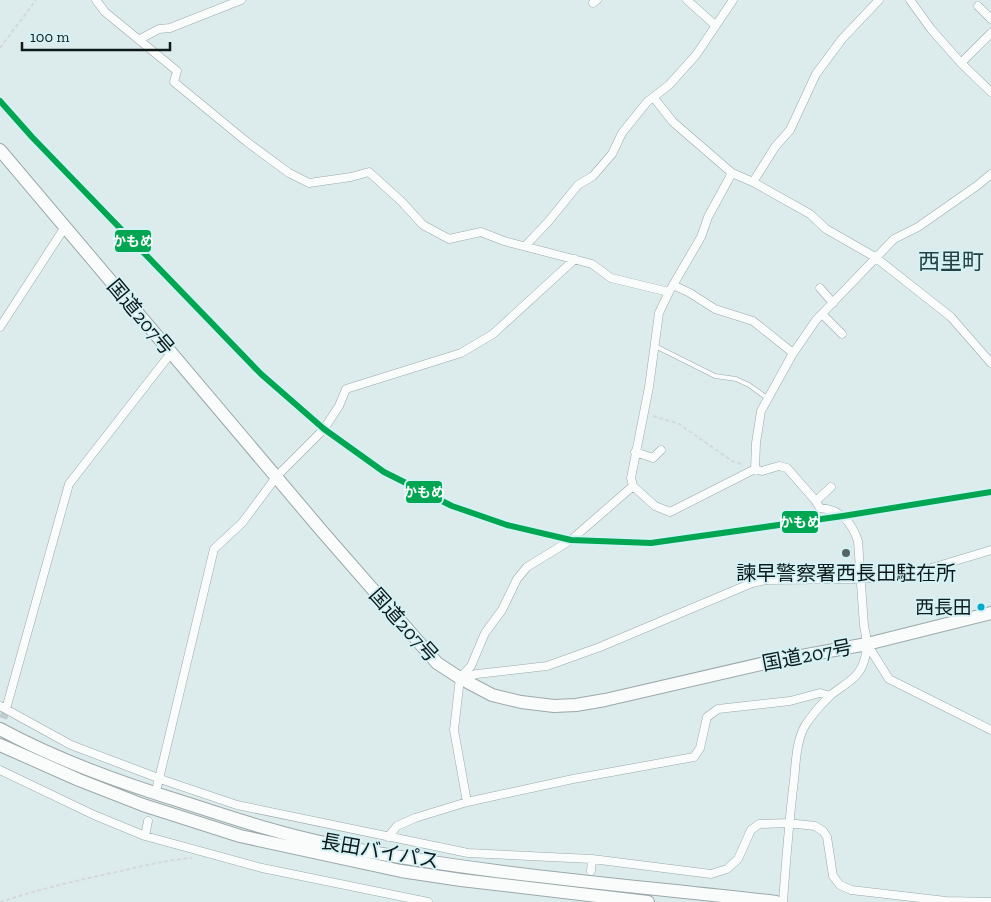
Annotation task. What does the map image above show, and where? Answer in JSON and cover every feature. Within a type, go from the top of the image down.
[{"type":"highway","name":"国道207号","points":[[0,150],[321,530],[437,663],[492,695],[554,706],[576,705],[774,661],[867,644],[991,612]]},
{"type":"highway","name":"長田バイパス","points":[[0,729],[78,766],[148,792],[332,845],[553,878],[776,902]]},
{"type":"highway","name":"長田バイパス","points":[[0,744],[143,805],[240,836],[401,871],[480,883],[648,902]]},
{"type":"street","points":[[96,0],[105,12],[177,71],[174,82],[247,142],[289,173],[308,183],[351,177],[369,172],[401,201],[423,225],[449,239],[481,232],[504,241],[592,264],[611,278],[690,293],[714,309],[753,321],[793,353]]},
{"type":"street","points":[[140,39],[159,29],[170,28],[241,0]]},
{"type":"street","points":[[687,0],[715,25]]},
{"type":"street","points":[[525,246],[548,222],[578,185],[593,176],[612,154],[622,133],[647,102],[669,85],[696,55],[733,0]]},
{"type":"street","points":[[753,182],[775,147],[790,130],[816,74],[842,39],[879,0]]},
{"type":"street","points":[[910,0],[931,29],[961,63],[991,92]]},
{"type":"street","points":[[978,6],[991,19]]},
{"type":"street","points":[[961,63],[991,33]]},
{"type":"street","points":[[654,98],[673,122],[732,173],[753,182],[810,214],[826,229],[875,257],[950,317],[991,363]]},
{"type":"street","points":[[732,173],[708,216],[700,237],[671,288],[659,314],[631,478],[633,486],[655,506],[670,512],[755,469],[762,470],[779,466],[787,468],[820,508],[836,510],[851,525],[858,541],[861,600],[867,644],[862,669],[854,678],[830,696],[805,726],[798,743],[788,823],[783,902]]},
{"type":"street","points":[[755,469],[756,443],[761,411],[793,353],[822,314],[894,239],[918,227],[991,174]]},
{"type":"street","points":[[0,327],[65,227]]},
{"type":"street","points":[[156,787],[214,549],[242,523],[277,476],[324,429],[339,406],[346,390],[461,353],[493,334],[575,259]]},
{"type":"street","points":[[820,288],[833,303]]},
{"type":"street","points":[[822,314],[842,334]]},
{"type":"street","points":[[171,353],[69,484],[3,708],[71,745],[237,805],[468,853],[592,859],[711,874],[727,869],[738,859],[751,830],[759,824],[788,823],[814,826],[823,831],[827,837],[833,876],[840,885],[851,890],[946,902],[991,902]]},
{"type":"street","points":[[636,452],[653,458],[661,450]]},
{"type":"street","points":[[467,802],[454,730],[460,678],[471,666],[485,633],[502,610],[517,579],[527,567],[572,540],[633,486]]},
{"type":"street","points":[[816,501],[831,487]]},
{"type":"street","points":[[460,678],[477,674],[547,666],[600,647],[752,583],[766,580],[861,579],[915,572],[991,550]]},
{"type":"street","points":[[867,644],[889,679],[991,730]]},
{"type":"street","points":[[388,837],[398,826],[415,818],[467,802],[573,779],[694,757],[700,748],[707,717],[718,709],[790,701],[820,693],[830,696]]},
{"type":"street","points":[[0,770],[94,815],[145,836],[262,868],[428,902]]},
{"type":"street","points":[[145,836],[148,821]]},
{"type":"street","points":[[591,871],[592,859]]},
{"type":"lane","points":[[655,346],[715,376],[736,379],[768,398]]},
{"type":"path","points":[[0,48],[36,0]]},
{"type":"path","points":[[643,413],[679,424],[732,461],[755,469]]},
{"type":"path","points":[[0,902],[78,880],[169,860],[198,857]]},
{"type":"tunnel","points":[[0,730],[6,709]]},
{"type":"transit line","name":"かもめ","points":[[0,101],[32,137],[261,374],[324,429],[384,472],[452,506],[507,525],[571,540],[651,543],[843,516],[991,492]]},
{"type":"place","name":"諫早警察署西長田駐在所","points":[[846,553]]},
{"type":"place","name":"西長田","points":[[981,607]]},
{"type":"district","name":"西里町","points":[[951,261]]}]
